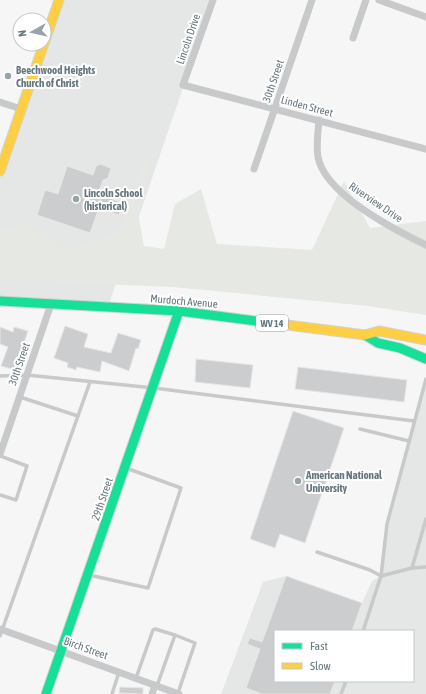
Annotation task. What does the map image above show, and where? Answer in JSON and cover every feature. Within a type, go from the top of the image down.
[{"type":"street","points":[[0,171],[59,0]]},
{"type":"street","name":"Lincoln Drive","points":[[183,86],[213,0]]},
{"type":"street","name":"30th Street","points":[[254,169],[312,0]]},
{"type":"street","points":[[353,38],[366,0]]},
{"type":"street","points":[[379,0],[426,17]]},
{"type":"street","name":"Linden Street","points":[[183,86],[426,148]]},
{"type":"street","points":[[0,102],[21,109]]},
{"type":"street","name":"Riverview Drive","points":[[318,120],[318,157],[323,170],[339,190],[364,210],[426,245]]},
{"type":"street","name":"Murdoch Avenue","points":[[0,301],[179,311],[365,335],[379,331],[426,340]]},
{"type":"street","name":"30th Street","points":[[0,455],[51,304]]},
{"type":"street","name":"29th Street","points":[[46,694],[154,388],[179,311]]},
{"type":"street","name":"Murdoch Avenue","points":[[365,335],[378,343],[400,348],[424,357]]},
{"type":"street","name":"Birch Street","points":[[1,632],[61,650],[178,694]]},
{"type":"street","points":[[152,694],[156,685]]},
{"type":"lane","points":[[0,376],[27,375],[154,388],[414,420]]},
{"type":"lane","points":[[363,630],[381,576],[387,524],[426,379]]},
{"type":"lane","points":[[1,632],[90,382]]},
{"type":"lane","points":[[20,397],[78,416]]},
{"type":"lane","points":[[360,429],[409,441]]},
{"type":"lane","points":[[0,455],[27,466],[16,500],[0,495]]},
{"type":"lane","points":[[88,575],[148,588],[181,488],[126,468]]},
{"type":"lane","points":[[412,568],[426,519]]},
{"type":"lane","points":[[421,534],[426,534]]},
{"type":"lane","points":[[317,552],[370,570],[381,576],[412,568],[426,567]]},
{"type":"lane","points":[[136,678],[153,630],[155,629],[175,635],[195,643],[178,694]]},
{"type":"lane","points":[[156,685],[175,635]]},
{"type":"lane","points":[[112,694],[119,672]]},
{"type":"lane","points":[[341,694],[346,682]]},
{"type":"shaded area","points":[[59,0],[213,0],[108,307],[0,301],[0,171],[41,52],[52,52],[52,20]]},
{"type":"shaded area","points":[[145,158],[151,166],[138,213],[144,246],[164,249],[175,204],[201,189],[217,244],[312,250],[344,181],[370,228],[426,221],[426,315],[368,306],[173,287],[0,280],[0,229],[33,223],[62,249],[88,243],[119,231]]},
{"type":"shaded area","points":[[426,379],[426,694],[221,694],[263,582],[286,576],[362,603],[372,581],[381,576],[383,545]]},
{"type":"building","name":"Lincoln School (historical)","points":[[100,164],[111,168],[108,178],[103,180],[98,194],[123,203],[119,215],[99,208],[90,233],[37,215],[45,190],[58,194],[67,166],[93,175],[96,166]]},
{"type":"building","points":[[65,326],[88,334],[84,347],[111,353],[118,333],[141,340],[138,349],[136,348],[129,371],[102,361],[100,372],[77,367],[76,370],[67,367],[68,363],[54,358]]},
{"type":"building","points":[[0,327],[13,332],[14,327],[28,331],[15,370],[1,366],[8,347],[0,344]]},
{"type":"building","points":[[196,359],[253,365],[250,388],[195,382]]},
{"type":"building","points":[[298,367],[407,380],[404,402],[295,389]]},
{"type":"building","name":"American National University","points":[[293,411],[344,428],[305,543],[280,534],[275,548],[250,539]]},
{"type":"building","points":[[286,576],[362,603],[352,630],[274,630],[274,682],[335,682],[330,694],[262,694],[246,688],[260,649],[247,644],[250,638],[262,642]]},
{"type":"building","points":[[120,687],[143,688],[143,694],[119,693]]},
{"type":"traffic: fast","points":[[0,301],[179,311],[264,322]]},
{"type":"traffic: fast","points":[[46,694],[179,311]]},
{"type":"traffic: fast","points":[[365,335],[378,343],[400,348],[426,359]]},
{"type":"traffic: slow","points":[[0,171],[59,0]]},
{"type":"traffic: slow","points":[[264,322],[365,335],[379,331],[426,340]]},
{"type":"place","name":"Beechwood Heights Church of Christ","points":[[8,76]]},
{"type":"place","name":"Lincoln School (historical)","points":[[76,199]]},
{"type":"place","name":"American National University","points":[[298,481]]}]
